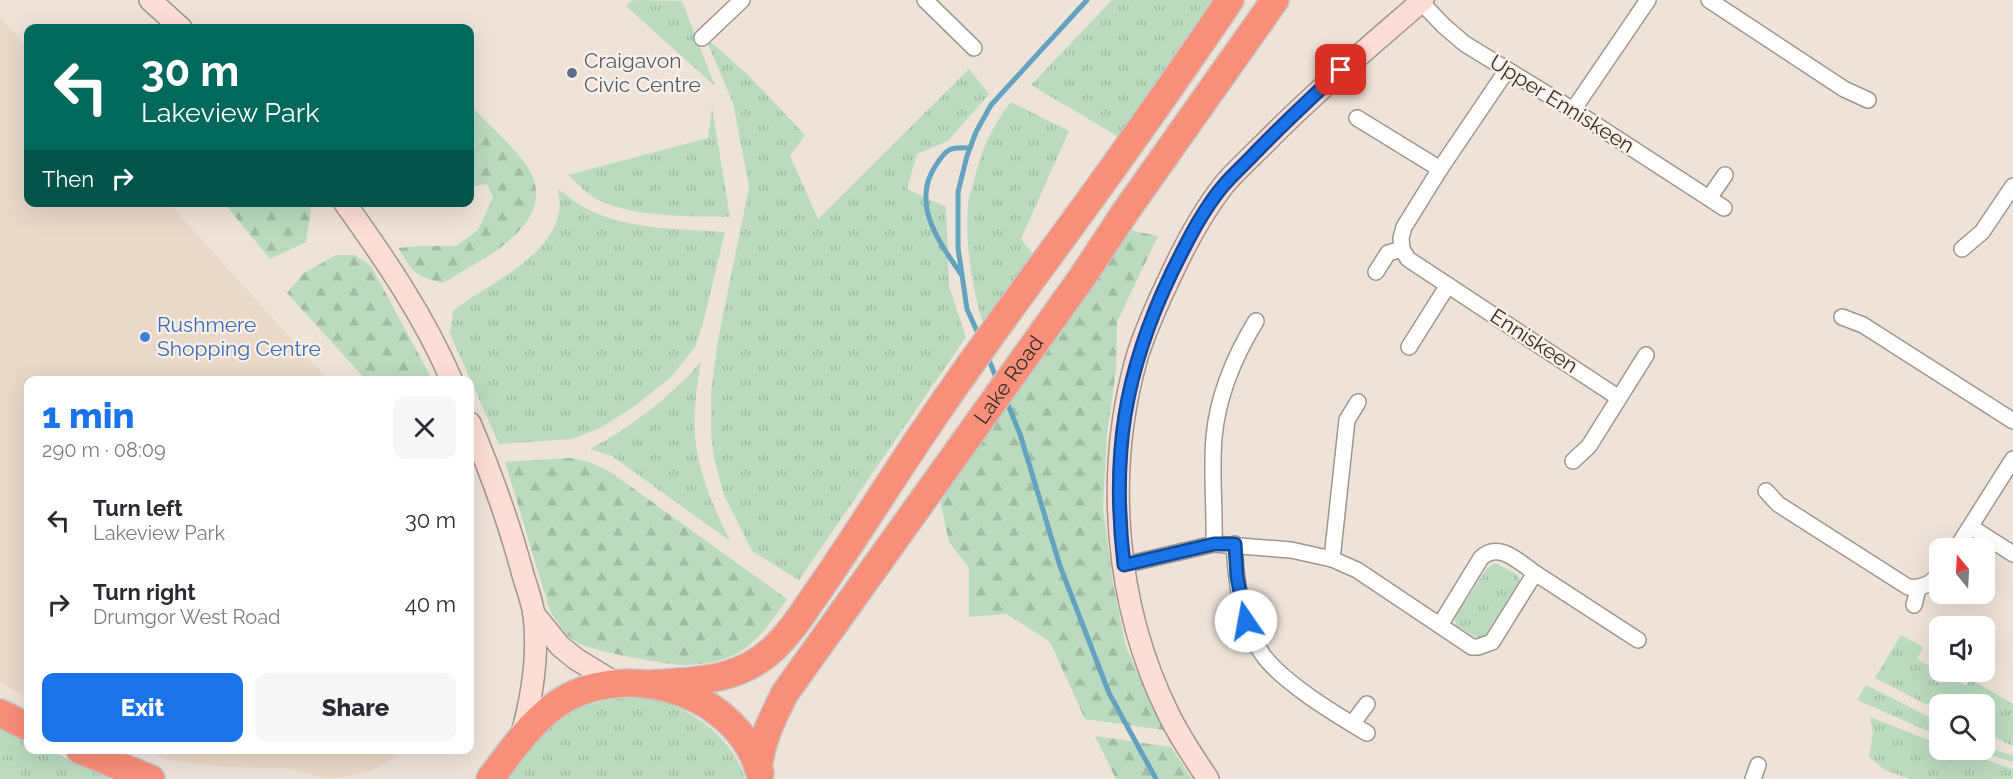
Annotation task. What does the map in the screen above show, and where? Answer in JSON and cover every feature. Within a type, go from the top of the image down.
[{"type":"highway","name":"Lake Road","points":[[650,684],[712,680],[754,664],[772,650],[790,631],[930,421],[1230,0]]},
{"type":"highway","name":"Lake Road","points":[[760,773],[761,746],[766,731],[786,693],[1275,0]]},
{"type":"highway","points":[[490,779],[521,739],[546,713],[568,698],[586,690],[617,684],[650,684],[700,700],[728,721],[750,750],[760,773]]},
{"type":"highway","points":[[0,713],[24,725]]},
{"type":"highway","points":[[90,754],[151,779]]},
{"type":"street","points":[[150,0],[177,24]]},
{"type":"street","points":[[702,38],[742,0]]},
{"type":"street","points":[[925,0],[974,48]]},
{"type":"street","points":[[1573,110],[1648,0]]},
{"type":"street","points":[[1709,0],[1844,89],[1868,100]]},
{"type":"street","points":[[1208,779],[1168,715],[1152,678],[1130,604],[1120,527],[1118,483],[1128,395],[1138,356],[1151,320],[1178,261],[1198,222],[1223,186],[1341,70],[1422,1]]},
{"type":"street","name":"Upper Enniskeen","points":[[1422,1],[1444,26],[1465,44],[1573,110],[1724,208]]},
{"type":"street","points":[[1376,272],[1388,253],[1402,249],[1401,238],[1404,227],[1507,70]]},
{"type":"street","points":[[1357,118],[1440,169]]},
{"type":"street","points":[[1709,198],[1725,175]]},
{"type":"street","points":[[1962,249],[1982,232],[2013,186]]},
{"type":"street","points":[[348,207],[387,262],[419,314],[450,376]]},
{"type":"street","name":"Enniskeen","points":[[1402,249],[1408,259],[1619,398]]},
{"type":"street","points":[[1409,347],[1448,285]]},
{"type":"street","points":[[1842,317],[1863,325],[2013,421]]},
{"type":"street","points":[[1214,544],[1214,437],[1220,405],[1229,372],[1240,347],[1256,321]]},
{"type":"street","points":[[1573,461],[1589,446],[1646,355]]},
{"type":"street","points":[[1332,559],[1347,420],[1358,402]]},
{"type":"street","points":[[474,433],[496,485],[534,614],[531,701],[521,739]]},
{"type":"street","points":[[1964,538],[2013,459]]},
{"type":"street","points":[[1766,491],[1778,504],[1908,587],[1918,589],[1929,583]]},
{"type":"street","points":[[1971,527],[2013,554]]},
{"type":"street","points":[[1124,565],[1214,544],[1291,550],[1332,559],[1357,570],[1472,647],[1492,642],[1535,573]]},
{"type":"street","points":[[1235,544],[1241,605],[1246,621],[1264,656],[1307,694],[1367,733]]},
{"type":"street","points":[[1440,625],[1481,558],[1493,550],[1506,553],[1638,640]]},
{"type":"street","points":[[1914,605],[1918,589]]},
{"type":"street","points":[[534,614],[560,646],[576,659],[617,684]]},
{"type":"street","points":[[1352,724],[1367,704]]},
{"type":"shaded area","name":"Rushmere Shopping Centre","points":[[0,17],[24,44],[24,207],[173,207],[325,376],[24,376],[24,696],[0,682]]},
{"type":"shaded area","points":[[154,754],[401,754],[369,772],[330,779],[287,768],[226,767],[170,760]]},
{"type":"green space","points":[[632,0],[682,1],[715,86],[626,6]]},
{"type":"green space","points":[[1112,0],[1214,0],[1119,137],[1031,85]]},
{"type":"green space","points":[[705,37],[747,74],[805,135],[790,156],[818,219],[969,69],[989,94],[948,141],[917,154],[907,189],[946,207],[949,286],[966,337],[799,580],[752,551],[724,495],[714,458],[711,433],[711,392],[718,340],[749,187],[733,103]]},
{"type":"green space","points":[[1011,102],[1069,131],[1021,239],[1032,253],[985,330],[971,270],[967,222],[968,204],[987,141]]},
{"type":"green space","points":[[712,107],[730,217],[678,216],[624,209],[593,197],[568,175],[708,138]]},
{"type":"green space","points":[[474,109],[528,168],[533,177],[536,196],[532,212],[522,228],[492,254],[443,283],[415,272],[398,248],[456,246],[478,230],[493,197],[487,184],[474,186]]},
{"type":"green space","points":[[558,189],[585,208],[605,217],[638,225],[725,232],[703,323],[695,347],[671,377],[635,406],[600,428],[572,439],[499,444],[474,388],[474,376],[469,376],[450,334],[453,311],[531,257],[554,228],[560,203]]},
{"type":"green space","points":[[227,207],[310,207],[306,242],[270,259]]},
{"type":"green space","points":[[1124,229],[1158,236],[1117,322],[1116,370],[1107,435],[1103,508],[1113,583],[1126,647],[1164,730],[1085,719],[1050,642],[1007,614],[969,617],[969,568],[949,542],[939,495]]},
{"type":"green space","points":[[336,255],[355,255],[371,266],[430,376],[362,376],[287,293],[304,273]]},
{"type":"green space","points":[[701,362],[695,408],[699,463],[718,516],[730,541],[612,456],[590,449],[621,431],[650,410]]},
{"type":"green space","points":[[571,458],[589,462],[609,471],[787,599],[771,621],[746,648],[714,662],[689,665],[631,657],[584,646],[568,635],[550,611],[505,462]]},
{"type":"green space","points":[[1495,563],[1518,575],[1520,582],[1485,638],[1476,637],[1457,626],[1454,618],[1488,567]]},
{"type":"green space","points":[[1901,635],[1923,647],[1917,659],[1929,666],[1929,682],[1959,682],[1966,686],[1968,682],[1975,682],[2013,704],[2013,746],[1995,738],[1995,694],[1929,694],[1929,706],[1875,678]]},
{"type":"green space","points":[[1866,685],[1929,717],[1929,732],[1857,700]]},
{"type":"green space","points":[[638,697],[666,702],[703,723],[725,742],[733,753],[745,779],[504,779],[536,739],[557,719],[586,706]]},
{"type":"green space","points":[[1870,717],[1929,740],[1929,760],[1986,760],[2013,769],[2013,779],[1910,779],[1885,770],[1869,757],[1873,733]]},
{"type":"green space","points":[[0,726],[24,738],[24,754],[58,754],[111,779],[0,779]]},
{"type":"green space","points":[[1095,736],[1171,747],[1192,779],[1116,779]]},
{"type":"green space","points":[[1995,750],[2013,755],[2013,762],[1995,756]]},
{"type":"waterway","points":[[980,338],[967,309],[958,248],[958,192],[967,156],[976,132],[991,105],[1087,0]]},
{"type":"waterway","points":[[961,274],[944,249],[930,222],[926,194],[929,179],[943,155],[953,148],[970,148]]},
{"type":"waterway","points":[[987,355],[997,380]]},
{"type":"waterway","points":[[1006,400],[1020,434],[1060,566],[1109,693],[1156,779]]},
{"type":"place","name":"Craigavon Civic Centre","points":[[572,73]]},
{"type":"place","name":"Rushmere Shopping Centre","points":[[145,337]]},
{"type":"route","points":[[1246,621],[1241,605],[1235,544],[1214,544],[1124,565],[1118,483],[1128,395],[1138,356],[1163,290],[1198,222],[1223,186],[1288,119],[1341,70]]}]
